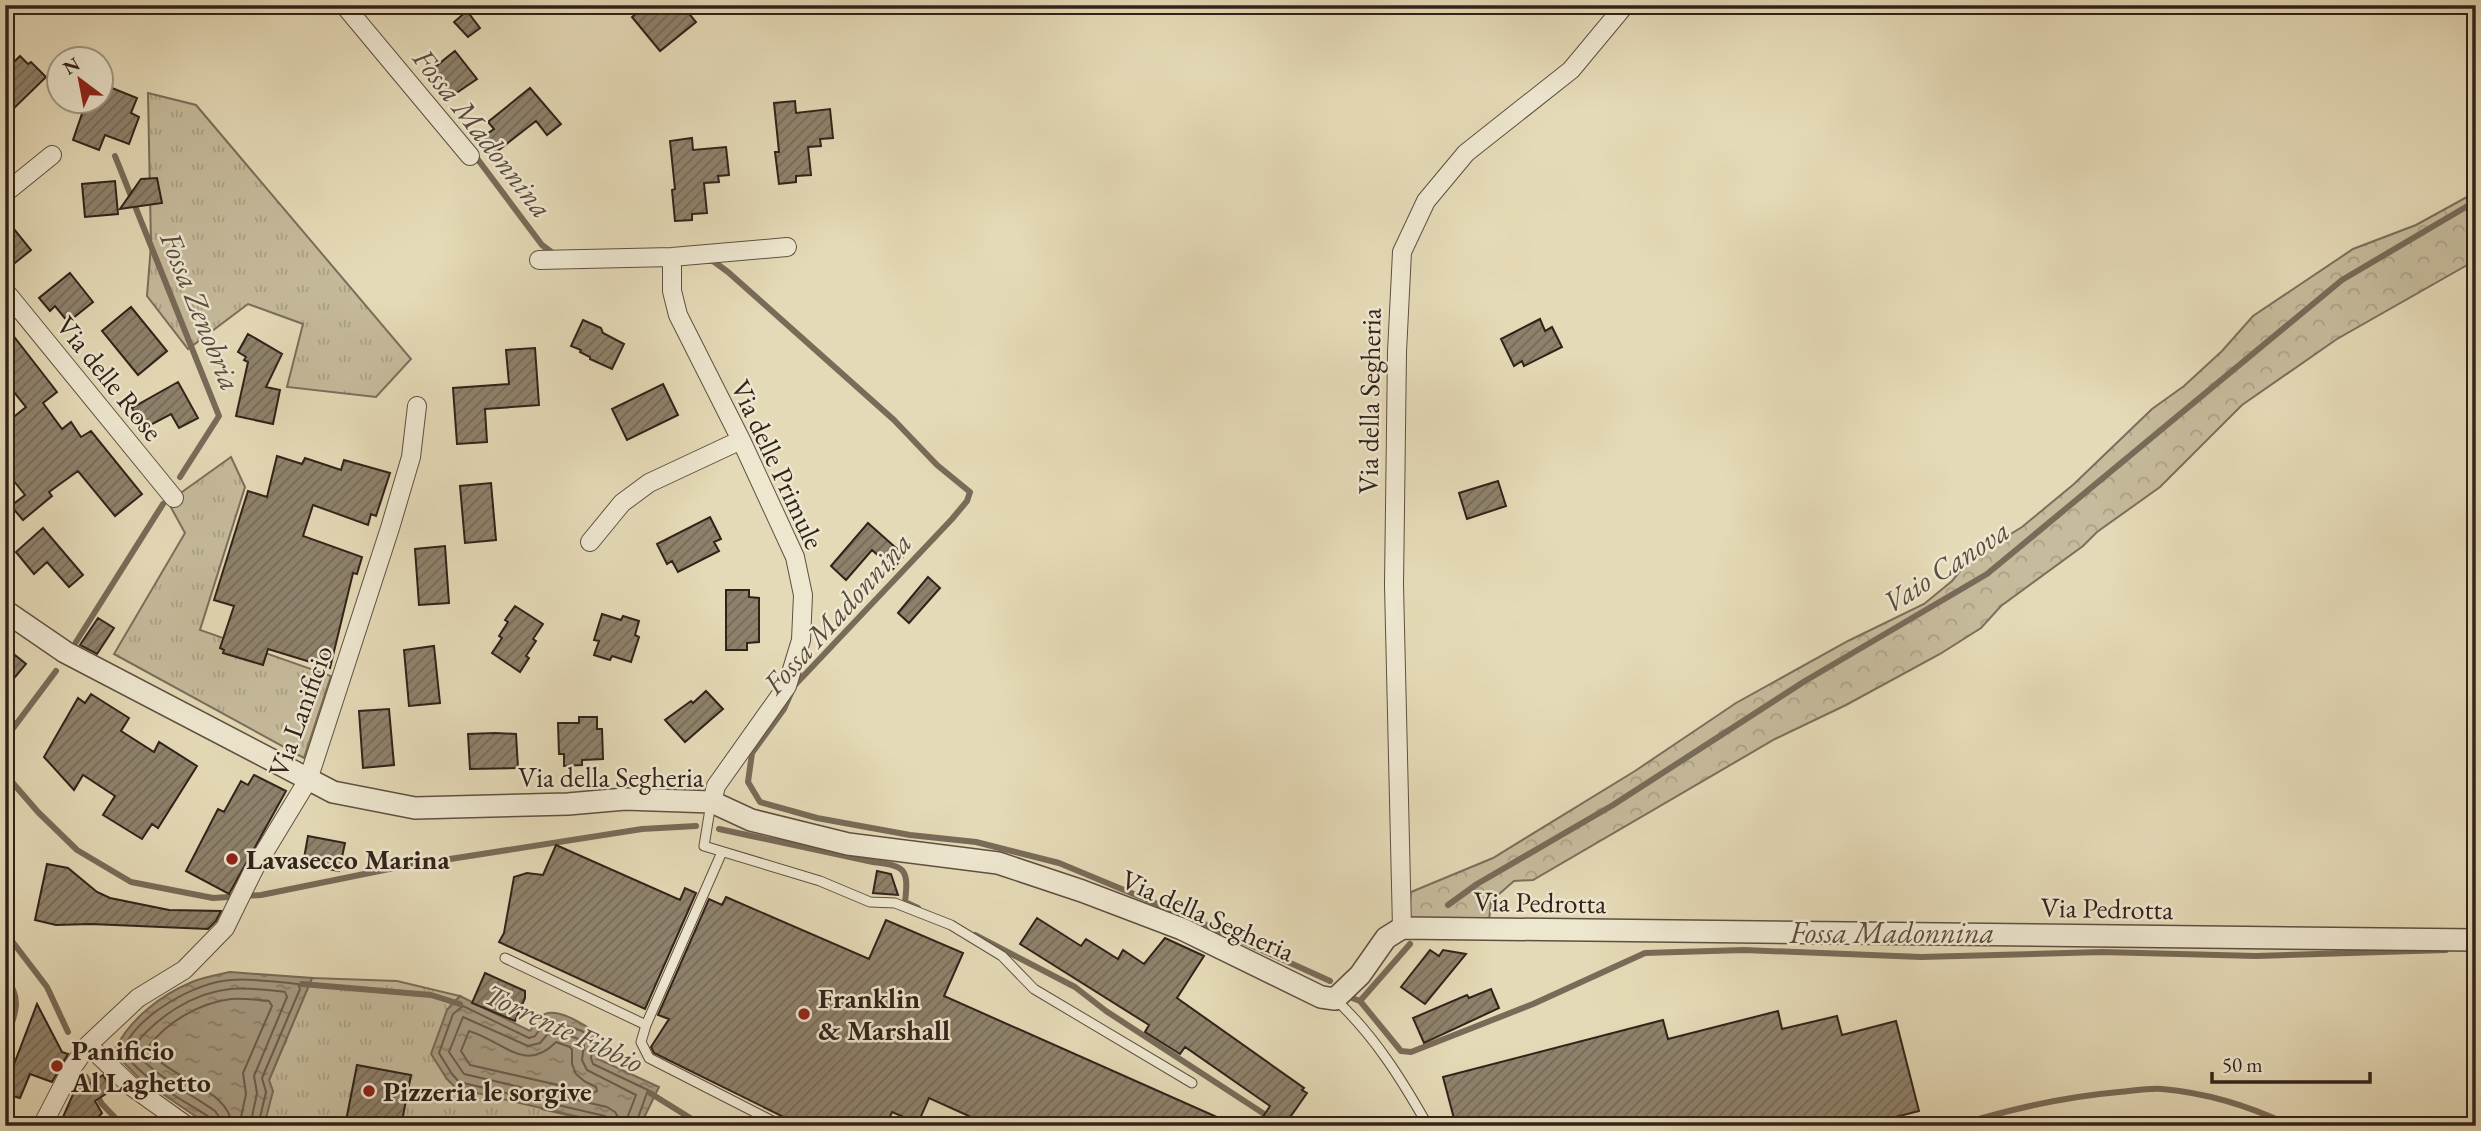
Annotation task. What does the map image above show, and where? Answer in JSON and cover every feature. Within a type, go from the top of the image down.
[{"type":"street","points":[[344,5],[470,156]]},
{"type":"street","name":"Via della Segheria","points":[[1402,928],[1394,585],[1397,352],[1402,252],[1426,201],[1466,153],[1571,70],[1625,5]]},
{"type":"street","points":[[5,193],[52,155]]},
{"type":"street","points":[[539,260],[672,257],[787,247]]},
{"type":"street","name":"Via delle Primule","points":[[672,257],[672,291],[678,315],[741,440],[795,557],[803,595],[801,640],[787,686],[716,786],[712,802]]},
{"type":"street","name":"Via delle Rose","points":[[5,291],[174,498]]},
{"type":"street","name":"Via Lanificio","points":[[42,1126],[72,1068],[88,1045],[138,998],[184,970],[225,928],[254,869],[308,780],[411,457],[417,406]]},
{"type":"street","points":[[590,542],[622,503],[649,483],[741,440]]},
{"type":"street","name":"Via della Segheria","points":[[5,611],[65,652],[333,792],[415,808],[568,804],[625,799],[712,802],[751,820],[848,844],[998,863],[1083,891],[1182,929],[1321,997],[1335,999]]},
{"type":"street","points":[[1335,999],[1360,975],[1386,937],[1402,928]]},
{"type":"street","name":"Via Pedrotta","points":[[1402,928],[2476,940]]},
{"type":"street","points":[[88,1045],[131,1086],[187,1126]]},
{"type":"lane","points":[[712,802],[704,846],[820,881],[870,902],[895,903],[951,925],[1002,956],[1034,989],[1192,1083]]},
{"type":"lane","points":[[722,852],[641,1042],[649,1058],[782,1126]]},
{"type":"lane","points":[[505,958],[646,1025]]},
{"type":"lane","points":[[1335,999],[1367,1032],[1405,1086],[1428,1126]]},
{"type":"green space","points":[[148,93],[196,105],[411,359],[376,397],[287,387],[303,324],[248,304],[188,349],[147,296],[151,245]]},
{"type":"green space","points":[[2476,192],[2476,260],[2337,339],[2242,405],[2160,487],[2001,606],[1981,628],[1940,654],[1846,705],[1775,739],[1533,880],[1514,881],[1491,901],[1488,931],[1407,930],[1411,892],[1493,858],[1635,771],[1736,703],[1848,641],[1924,604],[1952,581],[1970,559],[2022,527],[2074,484],[2152,409],[2184,386],[2222,351],[2253,316],[2353,249],[2416,225]]},
{"type":"green space","points":[[231,457],[245,487],[200,630],[331,676],[304,758],[114,654],[185,533],[168,502]]},
{"type":"green space","points":[[312,978],[397,981],[460,996],[447,1010],[542,1109],[614,1126],[264,1126],[269,1080]]},
{"type":"water","points":[[230,972],[312,978],[269,1080],[273,1091],[264,1126],[210,1126],[139,1078],[121,1060],[115,1049],[129,1027],[158,1001],[192,982]]},
{"type":"water","points":[[460,996],[530,1031],[540,1017],[546,1013],[554,1013],[571,1018],[601,1036],[598,1059],[659,1087],[640,1126],[618,1126],[456,1088],[431,1054],[447,1010]]},
{"type":"building","points":[[646,5],[682,5],[696,22],[660,51],[632,17]]},
{"type":"building","points":[[467,11],[480,28],[468,37],[454,22]]},
{"type":"building","points":[[455,51],[477,79],[452,96],[431,70]]},
{"type":"building","points":[[20,56],[28,64],[31,62],[46,77],[5,117],[5,71]]},
{"type":"building","points":[[530,88],[561,124],[547,135],[536,121],[496,152],[484,136],[494,129],[488,122]]},
{"type":"building","points":[[116,90],[137,98],[131,113],[139,117],[129,144],[105,135],[99,150],[73,140],[81,116],[116,116]]},
{"type":"building","points":[[795,101],[796,113],[830,109],[833,138],[820,139],[821,146],[808,147],[811,175],[796,176],[796,182],[779,184],[774,103]]},
{"type":"building","points":[[692,138],[693,150],[726,147],[729,175],[718,176],[719,182],[704,183],[707,213],[692,214],[692,220],[675,221],[670,141]]},
{"type":"building","points":[[157,178],[162,203],[120,209],[141,179]]},
{"type":"building","points":[[115,181],[118,214],[85,217],[82,184]]},
{"type":"building","points":[[5,218],[31,250],[5,271]]},
{"type":"building","points":[[70,273],[93,302],[68,322],[55,306],[50,311],[39,298]]},
{"type":"building","points":[[131,307],[167,351],[138,375],[102,331]]},
{"type":"building","points":[[1540,319],[1545,331],[1552,327],[1562,347],[1524,366],[1522,361],[1514,366],[1501,339]]},
{"type":"building","points":[[583,320],[601,328],[603,333],[624,344],[612,369],[571,346]]},
{"type":"building","points":[[5,325],[57,392],[43,403],[62,429],[71,422],[81,437],[91,431],[142,494],[115,516],[78,471],[49,492],[52,496],[23,520],[11,506],[25,495],[5,470],[5,424],[26,407],[5,381]]},
{"type":"building","points":[[248,334],[282,354],[266,387],[280,390],[273,424],[236,416],[248,362],[244,360],[246,357],[238,352]]},
{"type":"building","points":[[535,348],[539,405],[485,409],[487,442],[457,444],[453,388],[509,384],[506,350]]},
{"type":"building","points":[[178,382],[198,418],[179,428],[171,414],[143,429],[132,408]]},
{"type":"building","points":[[663,384],[678,415],[627,440],[612,409]]},
{"type":"building","points":[[277,456],[302,464],[305,458],[341,470],[344,460],[390,473],[376,516],[371,514],[368,525],[313,505],[303,536],[362,557],[357,574],[353,573],[330,668],[268,649],[263,665],[223,653],[224,650],[220,648],[234,606],[214,600],[248,491],[267,497]]},
{"type":"building","points":[[1498,481],[1506,506],[1467,519],[1459,493]]},
{"type":"building","points":[[491,483],[496,540],[465,543],[460,486]]},
{"type":"building","points":[[710,517],[721,539],[714,542],[719,551],[678,572],[672,561],[667,564],[657,544]]},
{"type":"building","points":[[868,523],[904,555],[893,569],[872,550],[846,580],[831,566]]},
{"type":"building","points":[[43,528],[83,575],[69,587],[47,562],[34,574],[16,552]]},
{"type":"building","points":[[445,546],[449,603],[419,605],[415,549]]},
{"type":"building","points":[[928,577],[940,588],[909,623],[898,613]]},
{"type":"building","points":[[726,590],[749,590],[749,597],[759,598],[759,642],[747,643],[747,650],[726,650]]},
{"type":"building","points":[[515,606],[543,624],[533,639],[536,641],[520,672],[492,653],[502,638],[499,636],[508,622],[505,620]]},
{"type":"building","points":[[602,614],[621,620],[623,616],[639,621],[635,635],[639,637],[631,662],[612,656],[610,660],[594,655],[599,641],[594,640]]},
{"type":"building","points":[[98,618],[114,628],[97,654],[80,645]]},
{"type":"building","points":[[434,646],[440,703],[409,706],[404,650]]},
{"type":"building","points":[[15,655],[26,664],[5,689],[5,661]]},
{"type":"building","points":[[706,691],[723,709],[685,742],[665,720],[691,701],[693,703]]},
{"type":"building","points":[[91,694],[129,718],[121,731],[154,752],[159,742],[197,766],[158,828],[152,824],[142,839],[103,815],[115,796],[83,775],[74,790],[44,757],[78,698],[85,703]]},
{"type":"building","points":[[389,709],[394,765],[363,768],[359,711]]},
{"type":"building","points":[[579,717],[597,717],[597,729],[602,729],[603,759],[582,760],[582,765],[564,766],[564,754],[559,754],[558,723],[579,723]]},
{"type":"building","points":[[468,734],[516,734],[518,768],[470,769]]},
{"type":"building","points":[[254,775],[286,791],[229,894],[186,871],[218,809],[224,812],[241,781],[248,785]]},
{"type":"building","points":[[308,836],[345,843],[339,871],[303,864]]},
{"type":"building","points":[[556,845],[680,900],[685,888],[696,893],[645,1009],[499,942],[504,933],[514,877],[527,873],[543,875]]},
{"type":"building","points":[[47,864],[68,868],[97,892],[110,898],[169,910],[221,911],[208,929],[56,925],[35,920]]},
{"type":"building","points":[[877,871],[891,874],[898,895],[873,893]]},
{"type":"building","name":"Franklin & Marshall","points":[[726,897],[869,959],[886,920],[963,953],[944,996],[1237,1126],[991,1126],[929,1098],[918,1123],[892,1112],[886,1126],[802,1126],[654,1053],[651,1047],[669,1019],[658,1015],[709,899],[722,905]]},
{"type":"building","points":[[1037,918],[1081,946],[1086,939],[1118,959],[1123,950],[1144,964],[1165,938],[1204,956],[1177,998],[1304,1088],[1302,1090],[1307,1093],[1284,1126],[1257,1126],[1270,1106],[1185,1047],[1180,1054],[1145,1032],[1149,1025],[1020,944]]},
{"type":"building","points":[[1430,950],[1439,956],[1443,950],[1466,954],[1425,1004],[1401,987]]},
{"type":"building","points":[[485,973],[525,991],[525,998],[515,1021],[472,1003]]},
{"type":"building","points":[[1491,989],[1499,1008],[1424,1043],[1413,1018],[1467,995],[1469,998]]},
{"type":"building","points":[[37,1004],[62,1052],[68,1054],[52,1082],[30,1074],[20,1098],[5,1094],[5,1088]]},
{"type":"building","points":[[1778,1011],[1782,1029],[1837,1016],[1842,1035],[1896,1021],[1919,1111],[1860,1126],[1456,1126],[1443,1077],[1663,1020],[1668,1039]]},
{"type":"building","points":[[357,1065],[411,1075],[401,1126],[345,1126]]},
{"type":"building","points":[[103,1075],[112,1090],[95,1101],[102,1113],[90,1126],[59,1126],[81,1076],[86,1086]]},
{"type":"waterway","name":"Fossa Madonnina","points":[[473,153],[542,245],[554,254]]},
{"type":"waterway","name":"Fossa Zenobria","points":[[115,156],[219,416],[180,477]]},
{"type":"waterway","name":"Vaio Canova","points":[[1448,905],[1477,884],[1613,805],[1805,681],[1987,574],[2342,280],[2476,201]]},
{"type":"waterway","name":"Fossa Madonnina","points":[[709,261],[728,272],[894,420],[937,465],[970,492],[967,501],[952,519],[794,686],[784,709],[752,753],[748,782],[760,802],[817,818],[910,835],[976,842],[1059,863],[1189,917],[1330,981]]},
{"type":"waterway","name":"Fossa Zenobria","points":[[76,642],[163,504]]},
{"type":"waterway","name":"Fossa Zenobria","points":[[5,739],[56,671]]},
{"type":"waterway","points":[[5,774],[38,812],[77,850],[131,882],[213,898],[261,895],[399,867],[642,829],[696,826]]},
{"type":"waterway","points":[[719,829],[898,867],[905,875],[905,902],[918,908]]},
{"type":"waterway","name":"Fossa Zenobria","points":[[5,932],[47,987],[68,1032]]},
{"type":"waterway","points":[[975,935],[1075,987],[1106,1011],[1272,1119]]},
{"type":"waterway","name":"Vaio Canova","points":[[1360,1001],[1410,944]]},
{"type":"waterway","name":"Fossa Madonnina","points":[[1352,998],[1360,1001],[1401,1051],[1411,1052],[1533,1004],[1645,953],[1744,950],[1921,957],[2102,952],[2256,956],[2446,950]]},
{"type":"waterway","points":[[5,977],[15,994],[16,1002],[5,1044]]},
{"type":"waterway","name":"Torrente Fibbio","points":[[302,984],[431,995],[460,1004]]},
{"type":"waterway","name":"Fossa Zenobria","points":[[86,1077],[102,1104],[123,1126]]},
{"type":"waterway","points":[[1955,1126],[2056,1100],[2146,1089],[2179,1091],[2228,1102],[2291,1126]]},
{"type":"waterway","name":"Torrente Fibbio","points":[[650,1093],[703,1126]]},
{"type":"place","name":"Lavasecco Marina","points":[[232,859]]},
{"type":"place","name":"Franklin & Marshall","points":[[804,1014]]},
{"type":"place","name":"Panificio Al Laghetto","points":[[57,1066]]},
{"type":"place","name":"Pizzeria le sorgive","points":[[369,1091]]}]
